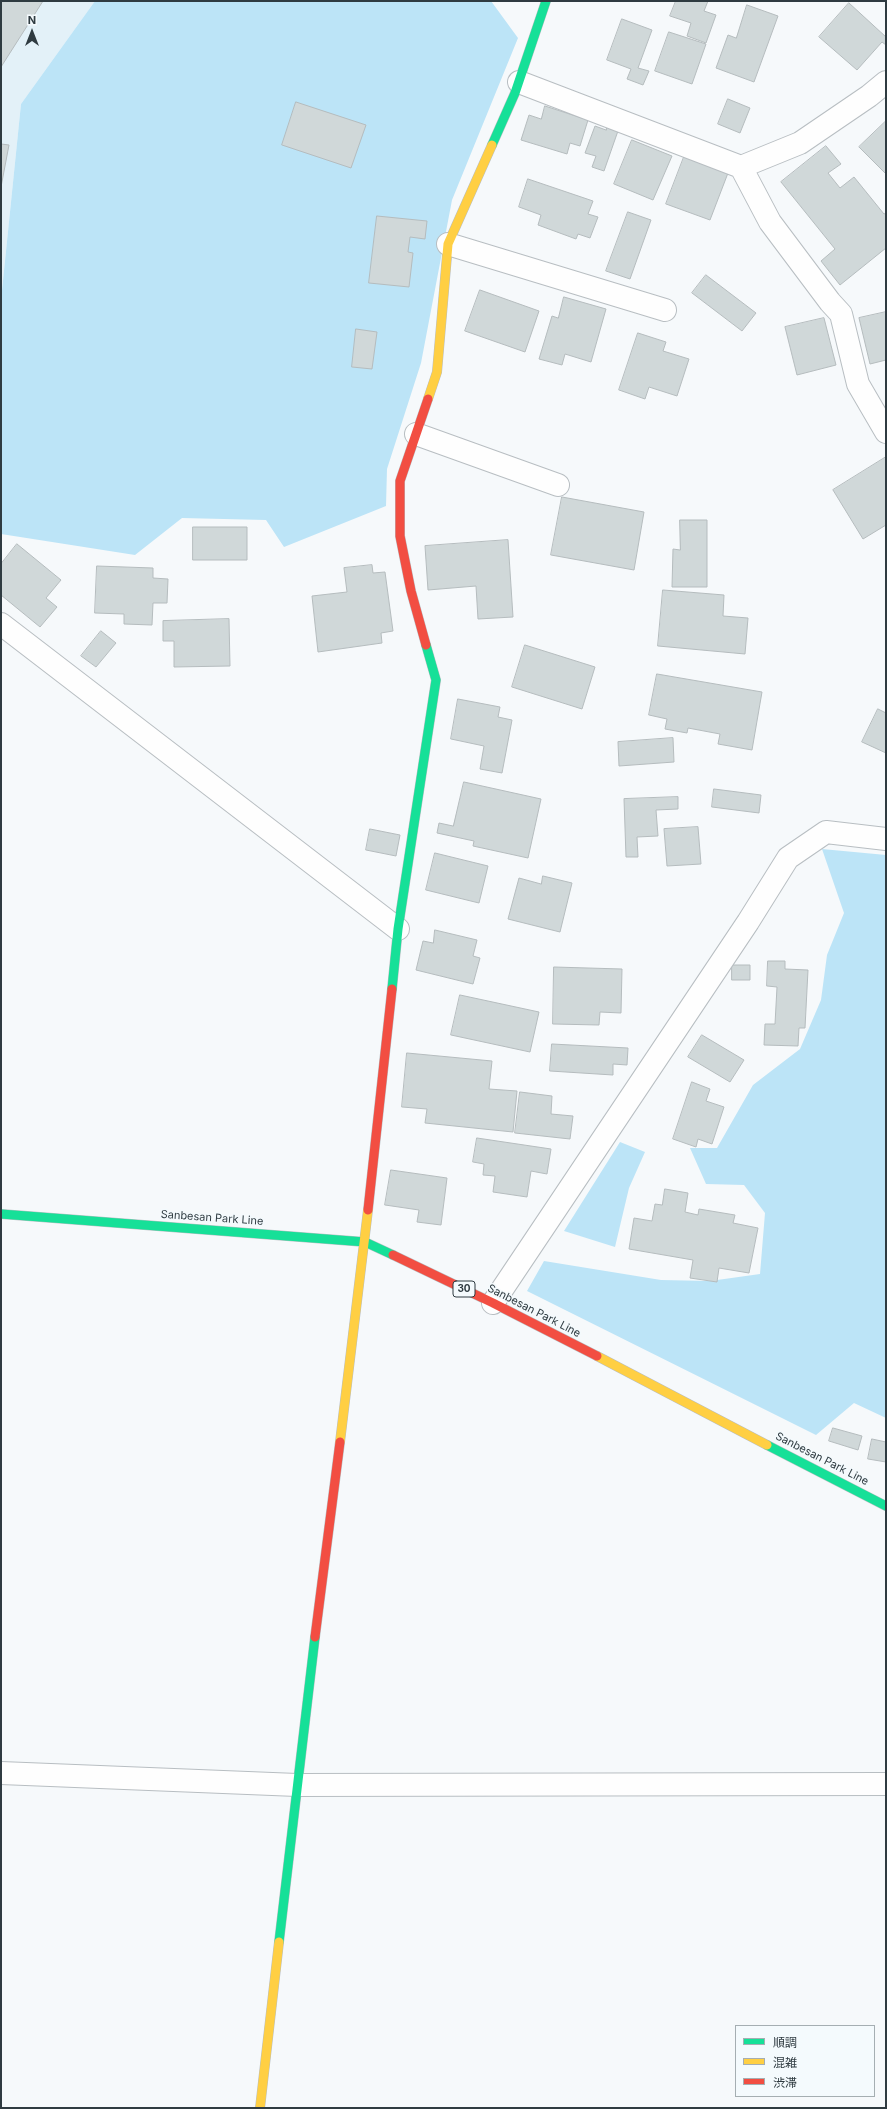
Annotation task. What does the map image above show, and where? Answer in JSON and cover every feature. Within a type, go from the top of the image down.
[{"type":"street","points":[[260,2108],[297,1785],[365,1242],[398,929],[436,680],[411,591],[400,536],[400,481],[437,372],[448,244],[519,82],[546,1]]},
{"type":"street","points":[[519,82],[740,167],[770,222],[830,302],[841,314],[858,384],[886,432]]},
{"type":"street","points":[[740,167],[800,143],[869,96],[886,82]]},
{"type":"street","points":[[448,244],[665,310]]},
{"type":"street","points":[[416,434],[558,485]]},
{"type":"street","points":[[1,624],[398,929]]},
{"type":"street","points":[[493,1303],[748,922],[788,858],[826,832],[886,839]]},
{"type":"street","name":"Sanbesan Park Line","points":[[1,1214],[365,1242],[493,1303],[886,1506]]},
{"type":"street","points":[[1,1773],[297,1785],[886,1784]]},
{"type":"shaded area","points":[[1,1],[95,1],[21,104],[1,300]]},
{"type":"shaded area","points":[[95,1],[491,1],[518,38],[452,200],[421,363],[387,469],[386,506],[284,547],[266,520],[182,518],[135,555],[1,534],[1,300],[21,104]]},
{"type":"shaded area","points":[[822,849],[886,855],[886,1418],[854,1403],[816,1435],[527,1291],[544,1261],[661,1280],[710,1281],[760,1274],[765,1213],[744,1185],[706,1184],[690,1148],[717,1148],[753,1085],[800,1049],[821,1000],[827,955],[844,913]]},
{"type":"shaded area","points":[[620,1142],[645,1152],[629,1188],[615,1247],[564,1231]]},
{"type":"building","points":[[1,1],[43,1],[1,67]]},
{"type":"building","points":[[676,1],[708,1],[704,11],[716,15],[706,43],[687,36],[691,23],[670,16]]},
{"type":"building","points":[[849,3],[886,37],[886,45],[882,42],[857,70],[819,37]]},
{"type":"building","points":[[747,5],[778,16],[754,82],[716,68],[728,35],[736,38]]},
{"type":"building","points":[[622,19],[652,30],[638,68],[649,71],[643,85],[627,79],[631,69],[607,60]]},
{"type":"building","points":[[669,32],[706,44],[692,84],[655,71]]},
{"type":"building","points":[[728,99],[750,108],[740,133],[718,124]]},
{"type":"building","points":[[296,102],[366,125],[351,168],[282,145]]},
{"type":"building","points":[[545,106],[588,120],[580,146],[570,143],[567,154],[521,140],[529,115],[541,119]]},
{"type":"building","points":[[886,121],[886,174],[859,147]]},
{"type":"building","points":[[607,124],[619,128],[604,171],[592,167],[596,156],[585,153],[595,126],[606,130]]},
{"type":"building","points":[[632,140],[672,156],[653,200],[614,184]]},
{"type":"building","points":[[1,144],[9,145],[1,187]]},
{"type":"building","points":[[826,146],[841,164],[828,173],[840,188],[854,177],[884,214],[886,213],[886,248],[840,285],[821,261],[835,249],[781,182]]},
{"type":"building","points":[[684,157],[728,173],[710,220],[666,204]]},
{"type":"building","points":[[528,179],[593,201],[588,214],[598,217],[590,238],[578,234],[576,239],[538,225],[541,215],[519,207]]},
{"type":"building","points":[[628,212],[651,220],[630,279],[606,271]]},
{"type":"building","points":[[377,216],[427,221],[425,239],[410,237],[408,252],[413,253],[409,287],[369,283]]},
{"type":"building","points":[[706,275],[756,313],[742,331],[692,293]]},
{"type":"building","points":[[480,290],[539,311],[525,352],[465,331]]},
{"type":"building","points":[[564,297],[606,309],[591,362],[565,354],[562,365],[539,359],[552,316],[558,318]]},
{"type":"building","points":[[886,312],[886,360],[870,364],[859,318]]},
{"type":"building","points":[[824,318],[836,365],[797,375],[785,327]]},
{"type":"building","points":[[356,329],[377,332],[372,369],[352,367]]},
{"type":"building","points":[[638,333],[666,342],[663,351],[689,359],[677,396],[649,387],[645,399],[619,390]]},
{"type":"building","points":[[886,457],[886,525],[863,539],[833,490]]},
{"type":"building","points":[[562,497],[644,512],[634,570],[551,555]]},
{"type":"building","points":[[680,520],[707,520],[707,587],[672,587],[673,549],[680,550]]},
{"type":"building","points":[[193,527],[247,527],[247,560],[193,560]]},
{"type":"building","points":[[508,540],[513,617],[478,619],[476,586],[428,590],[425,546]]},
{"type":"building","points":[[17,544],[61,580],[46,598],[57,607],[40,627],[1,595],[1,564]]},
{"type":"building","points":[[372,565],[373,573],[385,572],[393,631],[381,633],[382,643],[318,652],[312,596],[347,592],[344,568]]},
{"type":"building","points":[[97,566],[153,568],[153,578],[168,579],[167,603],[153,603],[152,625],[124,624],[124,614],[95,613]]},
{"type":"building","points":[[663,590],[724,595],[723,616],[748,618],[745,654],[658,646]]},
{"type":"building","points":[[229,619],[230,666],[174,667],[174,641],[163,641],[163,621]]},
{"type":"building","points":[[101,631],[116,643],[96,667],[81,656]]},
{"type":"building","points":[[525,645],[595,667],[582,709],[512,687]]},
{"type":"building","points":[[657,674],[762,692],[752,750],[718,744],[720,734],[688,728],[687,733],[665,729],[667,719],[649,715]]},
{"type":"building","points":[[458,699],[500,707],[498,717],[512,720],[502,773],[480,769],[484,746],[451,739]]},
{"type":"building","points":[[878,709],[886,713],[886,753],[862,742]]},
{"type":"building","points":[[673,738],[674,762],[619,766],[618,742]]},
{"type":"building","points":[[464,782],[541,799],[528,858],[473,846],[474,841],[437,833],[439,823],[453,826]]},
{"type":"building","points":[[714,789],[761,795],[759,813],[712,807]]},
{"type":"building","points":[[678,797],[678,809],[656,810],[658,836],[637,837],[638,857],[626,857],[624,799]]},
{"type":"building","points":[[698,827],[701,864],[667,866],[664,829]]},
{"type":"building","points":[[370,829],[400,835],[396,856],[366,850]]},
{"type":"building","points":[[435,853],[488,866],[479,903],[426,890]]},
{"type":"building","points":[[543,876],[572,883],[560,932],[508,919],[519,878],[541,884]]},
{"type":"building","points":[[435,930],[477,940],[473,956],[480,958],[473,984],[416,970],[423,941],[433,943]]},
{"type":"building","points":[[768,961],[785,961],[785,969],[808,970],[805,1028],[799,1028],[798,1046],[764,1045],[765,1024],[775,1024],[777,987],[767,986]]},
{"type":"building","points":[[732,965],[750,965],[750,980],[732,980]]},
{"type":"building","points":[[554,967],[622,969],[621,1013],[600,1012],[599,1025],[553,1024]]},
{"type":"building","points":[[460,995],[539,1012],[530,1052],[451,1035]]},
{"type":"building","points":[[702,1035],[744,1060],[730,1082],[688,1057]]},
{"type":"building","points":[[552,1044],[628,1048],[627,1065],[613,1064],[613,1075],[550,1071]]},
{"type":"building","points":[[407,1053],[492,1061],[489,1089],[517,1091],[513,1132],[425,1123],[427,1109],[402,1107]]},
{"type":"building","points":[[692,1082],[710,1089],[706,1101],[724,1107],[712,1144],[698,1139],[696,1147],[673,1139]]},
{"type":"building","points":[[520,1092],[552,1096],[551,1114],[573,1116],[570,1139],[515,1133]]},
{"type":"building","points":[[477,1138],[551,1149],[547,1174],[531,1171],[527,1197],[493,1192],[495,1176],[483,1175],[484,1164],[473,1162]]},
{"type":"building","points":[[391,1170],[447,1178],[441,1225],[417,1222],[419,1210],[385,1205]]},
{"type":"building","points":[[665,1189],[688,1193],[685,1212],[698,1215],[699,1209],[735,1215],[733,1223],[758,1228],[749,1273],[719,1268],[717,1282],[690,1278],[693,1260],[629,1249],[634,1218],[652,1221],[655,1204],[662,1205]]},
{"type":"building","points":[[833,1428],[862,1436],[858,1450],[829,1441]]},
{"type":"building","points":[[872,1439],[886,1442],[886,1462],[868,1459]]},
{"type":"traffic: fast","points":[[492,145],[515,93],[546,1]]},
{"type":"traffic: fast","points":[[392,989],[398,929],[436,680],[426,645]]},
{"type":"traffic: fast","points":[[1,1214],[365,1242],[393,1255]]},
{"type":"traffic: fast","points":[[767,1445],[886,1506]]},
{"type":"traffic: fast","points":[[279,1942],[315,1637]]},
{"type":"traffic: slow","points":[[428,399],[437,372],[448,244],[492,145]]},
{"type":"traffic: slow","points":[[340,1442],[368,1210]]},
{"type":"traffic: slow","points":[[597,1356],[767,1445]]},
{"type":"traffic: slow","points":[[260,2108],[279,1942]]},
{"type":"traffic: jam","points":[[426,645],[411,591],[400,536],[400,481],[428,399]]},
{"type":"traffic: jam","points":[[368,1210],[392,989]]},
{"type":"traffic: jam","points":[[393,1255],[493,1303],[597,1356]]},
{"type":"traffic: jam","points":[[315,1637],[340,1442]]}]
